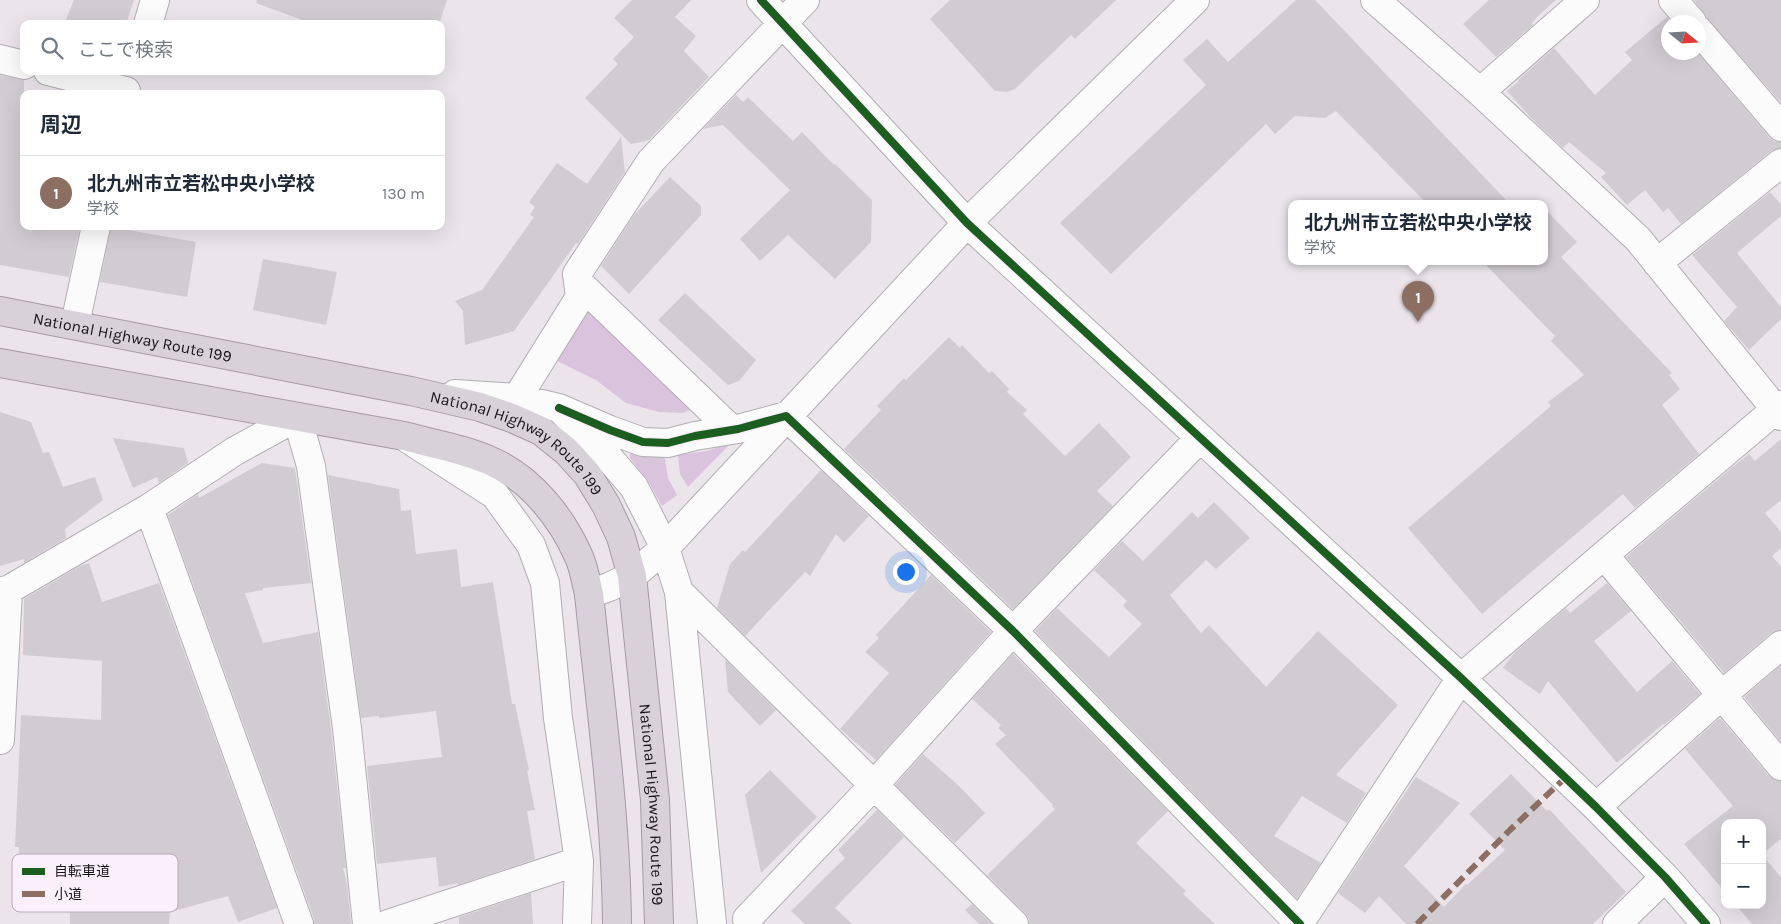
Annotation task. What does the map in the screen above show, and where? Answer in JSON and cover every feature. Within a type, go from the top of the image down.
[{"type":"highway","name":"National Highway Route 199","points":[[0,311],[75,324],[411,391],[480,407],[541,431],[566,451],[587,474],[606,505],[621,537],[632,576],[655,800],[659,924]]},
{"type":"highway","name":"National Highway Route 199","points":[[0,363],[404,436],[464,451],[494,462],[520,480],[547,504],[566,530],[580,558],[589,594],[612,814],[617,924]]},
{"type":"street","points":[[149,20],[155,0]]},
{"type":"street","points":[[761,0],[967,222],[1461,678],[1596,807],[1665,877],[1706,924]]},
{"type":"street","points":[[517,398],[580,297],[577,274],[651,161],[805,0]]},
{"type":"street","points":[[589,594],[632,576],[664,548],[967,222],[1195,0]]},
{"type":"street","points":[[786,416],[1013,631],[1299,924],[1461,678],[1604,555],[1779,410],[1638,239],[1480,92],[1375,0]]},
{"type":"street","points":[[1480,92],[1585,0]]},
{"type":"street","points":[[1673,0],[1686,15]]},
{"type":"street","points":[[1706,39],[1781,127]]},
{"type":"street","points":[[0,59],[20,64]]},
{"type":"street","points":[[71,75],[128,85]]},
{"type":"street","points":[[1657,263],[1781,163]]},
{"type":"street","points":[[75,324],[95,230]]},
{"type":"street","points":[[578,282],[732,430]]},
{"type":"street","points":[[411,391],[517,398],[559,408],[643,442],[668,442],[732,430],[786,416]]},
{"type":"street","points":[[559,408],[602,450],[634,487],[664,548],[679,592],[712,924]]},
{"type":"street","points":[[0,740],[4,590],[149,508],[235,451],[297,417],[311,466],[347,728],[367,924]]},
{"type":"street","points":[[404,436],[495,495],[532,545],[545,583],[558,718],[579,862],[577,924]]},
{"type":"street","points":[[741,922],[874,785],[1013,631],[1200,438]]},
{"type":"street","points":[[149,508],[299,924]]},
{"type":"street","points":[[1604,555],[1781,766]]},
{"type":"street","points":[[679,592],[1014,924]]},
{"type":"street","points":[[1596,807],[1781,645]]},
{"type":"street","points":[[388,924],[579,862]]},
{"type":"street","points":[[1616,924],[1665,877]]},
{"type":"shaded area","points":[[592,310],[696,408],[682,413],[659,412],[626,403],[596,380],[551,358],[583,313]]},
{"type":"shaded area","points":[[732,442],[688,487],[680,474],[678,455],[707,451]]},
{"type":"shaded area","points":[[633,451],[664,455],[668,478],[677,495],[662,506],[648,481],[630,458],[630,454]]},
{"type":"building","points":[[74,0],[134,0],[127,20],[66,20]]},
{"type":"building","points":[[257,0],[447,0],[440,20],[302,20],[256,3]]},
{"type":"building","points":[[632,0],[691,0],[675,17],[696,36],[684,51],[709,77],[649,140],[631,144],[585,98],[618,64],[613,59],[634,37],[614,18]]},
{"type":"building","points":[[950,0],[1116,0],[1075,39],[1071,35],[1015,89],[1007,92],[995,91],[930,19]]},
{"type":"building","points":[[1296,0],[1315,0],[1506,200],[1423,200],[1336,111],[1325,118],[1295,116],[1275,134],[1266,124],[1111,274],[1060,223],[1206,85],[1183,60],[1207,39],[1228,62]]},
{"type":"building","points":[[1489,0],[1556,0],[1538,16],[1532,23],[1533,25],[1496,57],[1463,24]]},
{"type":"building","points":[[1694,0],[1781,0],[1781,103],[1706,15]]},
{"type":"building","points":[[1661,22],[1661,60],[1704,60],[1769,137],[1775,142],[1781,142],[1781,148],[1771,151],[1681,224],[1668,208],[1663,212],[1645,190],[1627,205],[1601,177],[1606,173],[1569,142],[1563,148],[1534,121],[1507,91],[1554,48],[1595,95],[1632,60],[1625,52]]},
{"type":"building","points":[[0,75],[24,80],[24,90],[20,90],[20,230],[79,230],[69,277],[0,265]]},
{"type":"building","points":[[736,95],[743,102],[748,97],[793,141],[802,132],[872,200],[871,242],[835,279],[788,235],[760,261],[740,239],[790,190],[723,125],[703,129]]},
{"type":"building","points":[[621,137],[625,172],[578,244],[576,243],[514,331],[465,345],[463,311],[455,301],[482,290],[534,217],[530,215],[535,207],[529,202],[557,163],[587,184]]},
{"type":"building","points":[[670,177],[701,206],[701,215],[629,294],[601,266],[634,215]]},
{"type":"building","points":[[1770,192],[1781,204],[1781,216],[1737,253],[1781,307],[1781,319],[1749,350],[1724,321],[1737,307],[1692,255]]},
{"type":"building","points":[[1548,212],[1577,242],[1561,257],[1672,373],[1669,375],[1680,389],[1662,405],[1699,454],[1635,508],[1623,494],[1482,614],[1408,528],[1551,406],[1548,402],[1584,375],[1551,341],[1555,336],[1486,265],[1548,265]]},
{"type":"building","points":[[110,230],[128,230],[196,242],[187,297],[100,282]]},
{"type":"building","points":[[263,259],[337,272],[326,325],[253,310]]},
{"type":"building","points":[[685,293],[756,360],[739,381],[728,385],[658,320]]},
{"type":"building","points":[[949,337],[960,348],[962,345],[989,373],[992,371],[1009,389],[1007,392],[1027,410],[1023,414],[1065,456],[1099,423],[1131,457],[1097,491],[1113,506],[1013,609],[844,449],[881,410],[877,406],[904,378],[906,380]]},
{"type":"building","points":[[0,412],[31,422],[43,453],[49,452],[63,487],[95,477],[103,500],[65,529],[66,538],[24,563],[24,559],[0,566]]},
{"type":"building","points":[[113,438],[184,448],[188,463],[159,483],[157,477],[133,488]]},
{"type":"building","points":[[1781,439],[1781,500],[1765,513],[1781,532],[1781,548],[1772,556],[1781,567],[1781,630],[1771,633],[1724,673],[1626,557],[1749,454],[1755,461]]},
{"type":"building","points":[[262,463],[295,468],[311,583],[263,588],[263,590],[245,593],[263,643],[318,632],[331,730],[346,868],[343,868],[347,884],[351,924],[314,924],[314,919],[168,515],[198,494],[199,498]]},
{"type":"building","points":[[821,470],[869,516],[844,543],[836,534],[810,576],[805,572],[745,636],[717,608],[730,564],[743,550],[745,552]]},
{"type":"building","points":[[328,475],[399,489],[401,511],[411,510],[416,554],[457,549],[461,587],[493,582],[512,704],[515,704],[529,770],[527,771],[535,810],[527,811],[535,859],[458,885],[458,883],[439,887],[436,857],[377,864],[367,766],[442,757],[436,711],[379,718],[379,716],[361,718]]},
{"type":"building","points":[[1214,502],[1250,538],[1216,569],[1206,560],[1170,595],[1201,633],[1209,625],[1266,687],[1318,631],[1398,705],[1336,775],[1366,793],[1347,823],[1302,796],[1274,836],[1321,863],[1297,899],[1035,631],[1057,608],[1109,657],[1142,624],[1123,606],[1127,601],[1094,570],[1122,541],[1143,561],[1192,512],[1198,518]]},
{"type":"building","points":[[89,563],[102,602],[159,583],[277,908],[238,922],[228,896],[178,910],[178,854],[19,854],[19,847],[15,847],[21,715],[101,720],[102,661],[23,655],[24,599],[80,566]]},
{"type":"building","points":[[931,575],[991,632],[876,760],[840,729],[889,673],[865,652],[879,638],[876,635]]},
{"type":"building","points":[[1607,583],[1631,611],[1594,641],[1637,692],[1672,661],[1700,694],[1617,763],[1548,681],[1540,694],[1503,668],[1515,652],[1566,608],[1570,613]]},
{"type":"building","points":[[1013,654],[1168,811],[1136,843],[1186,891],[1183,894],[1215,924],[1029,924],[1029,919],[1025,913],[987,875],[1055,809],[995,744],[1006,735],[998,728],[1001,725],[972,699]]},
{"type":"building","points":[[725,659],[776,710],[760,726],[728,692]]},
{"type":"building","points":[[1781,665],[1781,742],[1744,697]]},
{"type":"building","points":[[1720,718],[1769,776],[1781,781],[1781,839],[1766,851],[1766,819],[1721,819],[1721,887],[1684,844],[1733,806],[1685,749]]},
{"type":"building","points":[[923,754],[959,786],[985,813],[955,843],[895,785]]},
{"type":"building","points":[[770,770],[817,817],[761,873],[745,795]]},
{"type":"building","points":[[1511,774],[1547,811],[1549,809],[1626,892],[1593,924],[1406,924],[1379,896],[1365,913],[1338,893],[1416,777],[1460,803],[1404,866],[1444,907],[1466,884],[1505,850],[1469,814]]},
{"type":"building","points":[[877,810],[904,837],[835,908],[852,924],[805,924],[791,911],[845,858],[838,850]]},
{"type":"building","points":[[1766,860],[1781,877],[1781,924],[1752,924],[1739,909],[1766,909]]},
{"type":"building","points":[[531,893],[533,924],[459,924],[459,917]]},
{"type":"building","points":[[972,904],[992,924],[979,924],[965,910]]},
{"type":"building","points":[[70,912],[170,912],[169,924],[70,924]]},
{"type":"marked path","points":[[1417,924],[1510,830],[1565,778]]},
{"type":"cycle path","points":[[761,0],[967,223],[1461,678],[1596,807],[1665,877],[1706,924]]},
{"type":"cycle path","points":[[559,408],[643,442],[668,443],[695,436],[738,429],[786,416],[1013,631],[1300,924]]},
{"type":"place","name":"北九州市立若松中央小学校","points":[[1418,322]]}]
